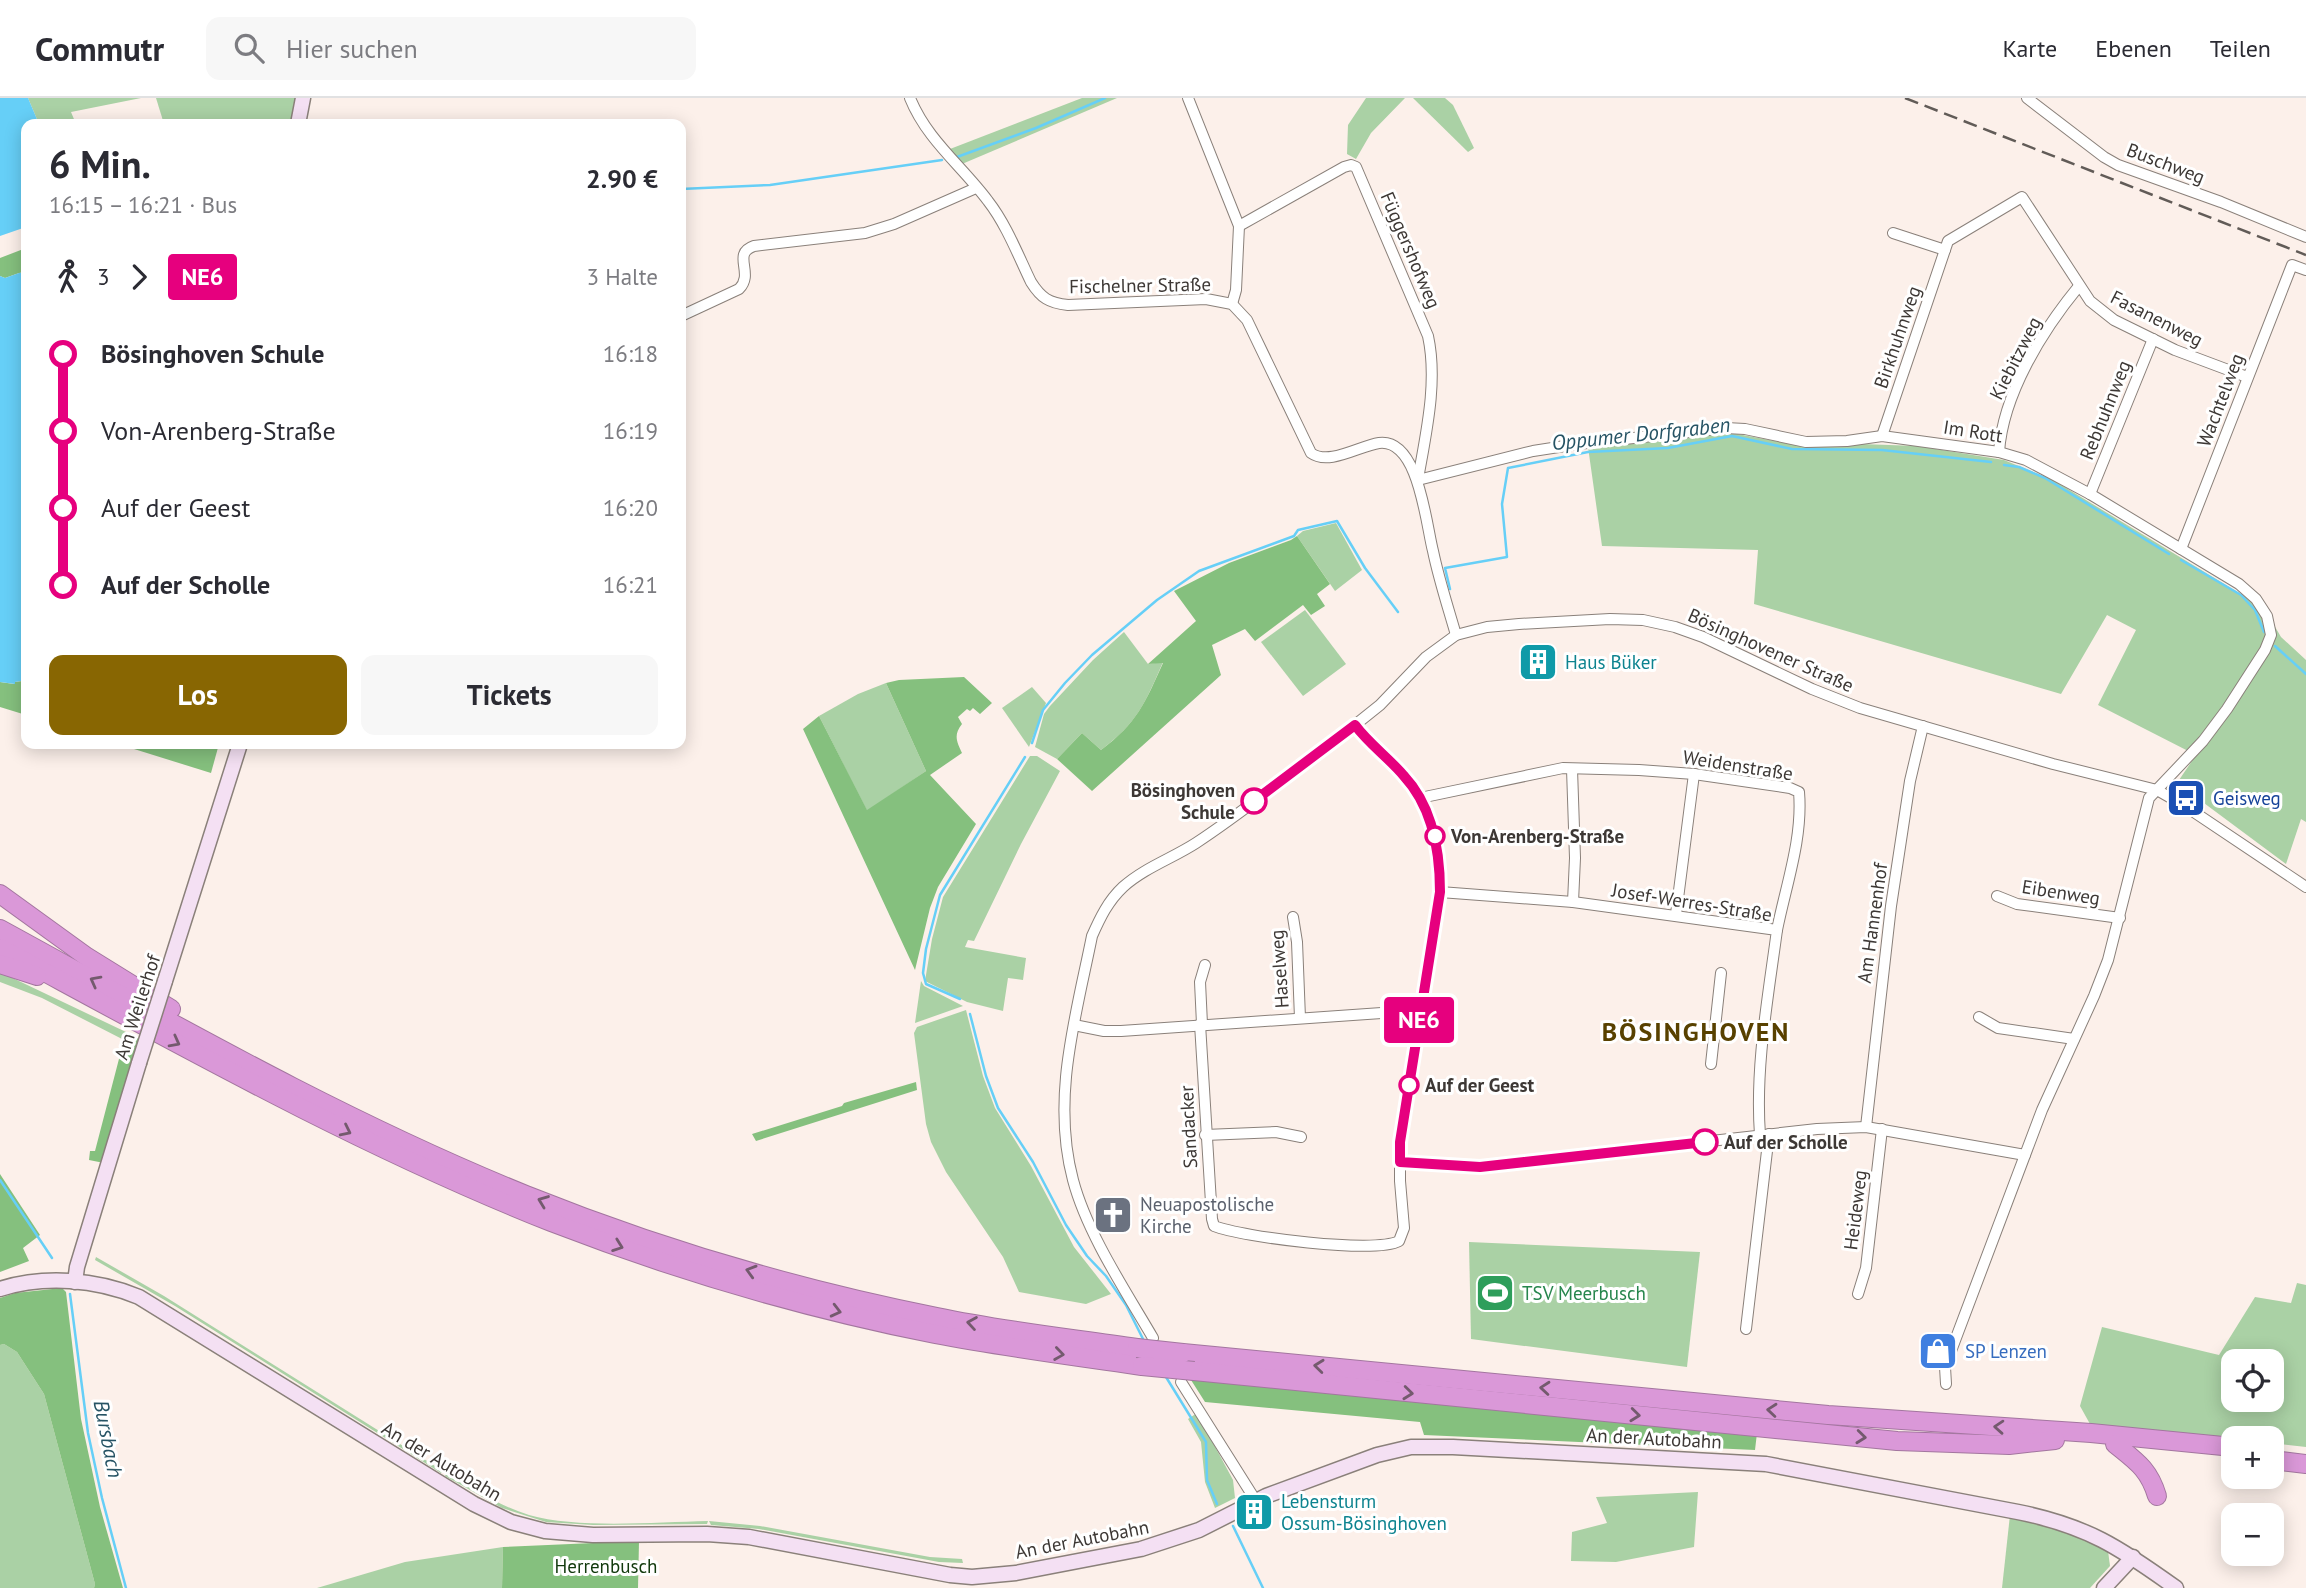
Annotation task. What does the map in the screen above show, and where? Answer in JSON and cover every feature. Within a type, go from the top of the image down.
[{"type":"highway","points":[[0,894],[87,957]]},
{"type":"highway","points":[[0,911],[87,957],[200,1026],[268,1062],[285,1082]]},
{"type":"highway","points":[[0,929],[285,1082],[413,1146],[498,1183],[677,1250],[800,1285],[937,1317],[1183,1353],[1828,1415],[2091,1433],[2221,1446]]},
{"type":"highway","points":[[0,948],[285,1100],[407,1160],[533,1214],[624,1249],[717,1279],[850,1315],[934,1334],[1023,1350],[1142,1366],[1187,1377],[1897,1441],[2009,1445],[2048,1440],[2221,1455]]},
{"type":"highway","points":[[0,964],[72,986]]},
{"type":"highway","points":[[2115,1444],[2148,1473],[2157,1496]]},
{"type":"highway","points":[[2284,1452],[2306,1454]]},
{"type":"highway","points":[[2284,1461],[2306,1464]]},
{"type":"main road","points":[[299,119],[303,98]]},
{"type":"main road","name":"Am Weilerhof","points":[[75,1282],[77,1267],[139,1063],[238,749]]},
{"type":"main road","name":"An der Autobahn","points":[[0,1289],[35,1282],[75,1282],[118,1289],[147,1301],[461,1497],[499,1517],[545,1531],[578,1534],[749,1536],[946,1574],[975,1583],[1161,1543],[1212,1524],[1256,1501],[1365,1459],[1411,1447],[1453,1447],[1783,1466],[2048,1518],[2088,1531],[2133,1557],[2176,1588]]},
{"type":"main road","points":[[2104,1588],[2133,1557]]},
{"type":"street","name":"Fischelner Straße","points":[[910,98],[924,125],[997,214],[1038,293],[1046,300],[1068,305],[1206,299],[1232,304],[1247,320],[1311,453],[1316,457],[1327,458],[1380,443],[1395,446],[1418,480],[1433,552],[1456,635]]},
{"type":"street","points":[[1188,98],[1239,226],[1236,290],[1232,304]]},
{"type":"street","name":"Buschweg","points":[[2027,98],[2118,165],[2221,202],[2306,237]]},
{"type":"street","name":"Függershofweg","points":[[1239,226],[1344,167],[1356,167],[1428,335],[1434,360],[1418,480]]},
{"type":"street","points":[[686,314],[739,289],[745,282],[743,260],[746,248],[865,233],[894,224],[976,188]]},
{"type":"street","name":"Birkhuhnweg","points":[[1882,436],[1948,241],[2022,197]]},
{"type":"street","name":"Fasanenweg","points":[[2022,197],[2079,286],[2090,301],[2107,315],[2175,350],[2247,377]]},
{"type":"street","points":[[1893,233],[1945,250]]},
{"type":"street","name":"Wachtelweg","points":[[2181,549],[2292,265],[2306,270]]},
{"type":"street","name":"Kiebitzweg","points":[[1999,452],[2006,413],[2021,378],[2048,326],[2079,286]]},
{"type":"street","name":"Rebhuhnweg","points":[[2090,494],[2152,339]]},
{"type":"street","name":"Im Rott","points":[[1418,480],[1533,451],[1726,428],[1745,429],[1806,442],[1847,441],[1882,436],[1999,452],[2026,460],[2090,494],[2239,584],[2256,599],[2267,616],[2271,635],[2265,650],[2203,741],[2157,790]]},
{"type":"street","name":"Bösinghovener Straße","points":[[1153,1338],[1109,1261],[1083,1208],[1067,1150],[1065,1073],[1092,936],[1104,910],[1133,880],[1197,843],[1355,725],[1380,705],[1426,657],[1456,635],[1487,627],[1610,619],[1664,624],[1703,637],[1812,689],[1860,708],[2157,790],[2306,887]]},
{"type":"street","points":[[1355,725],[1406,778],[1420,798],[1435,835],[1440,864],[1440,892],[1400,1142],[1400,1162],[1480,1167],[1817,1129],[1866,1127],[2025,1154]]},
{"type":"street","name":"Am Hannenhof","points":[[1866,1127],[1891,906],[1910,781],[1923,726]]},
{"type":"street","name":"Weidenstraße","points":[[1420,798],[1563,768],[1694,774],[1790,788],[1799,792],[1801,808],[1793,861],[1777,930]]},
{"type":"street","points":[[1572,769],[1575,858],[1573,902]]},
{"type":"street","points":[[1676,914],[1694,774]]},
{"type":"street","points":[[1946,1384],[1945,1367],[2025,1154],[2094,996],[2120,919],[2148,798],[2157,790]]},
{"type":"street","name":"Josef-Werres-Straße","points":[[1440,892],[1573,902],[1676,914],[1777,930],[1757,1101],[1764,1135],[1746,1329]]},
{"type":"street","name":"Eibenweg","points":[[1997,896],[2017,904],[2120,919]]},
{"type":"street","name":"Haselweg","points":[[1293,917],[1297,942],[1300,1018]]},
{"type":"street","points":[[1201,1024],[1200,982],[1206,965]]},
{"type":"street","points":[[1711,1063],[1721,973]]},
{"type":"street","points":[[1074,1026],[1121,1031],[1396,1012],[1420,1016]]},
{"type":"street","points":[[1979,1017],[1998,1028],[2074,1039]]},
{"type":"street","name":"Sandacker","points":[[1201,1024],[1205,1135],[1214,1226],[1229,1232],[1288,1241],[1349,1245],[1387,1245],[1399,1241],[1404,1228],[1400,1162]]},
{"type":"street","name":"Heideweg","points":[[1858,1294],[1866,1268],[1882,1129]]},
{"type":"street","points":[[1205,1135],[1276,1132],[1301,1137]]},
{"type":"street","points":[[1187,1377],[1256,1501]]},
{"type":"green space","points":[[28,98],[141,98],[71,112],[74,119],[37,119]]},
{"type":"green space","points":[[156,98],[298,98],[294,119],[162,119]]},
{"type":"green space","points":[[1082,98],[1117,98],[962,164],[950,149]]},
{"type":"green space","points":[[1366,98],[1405,98],[1371,133],[1356,159],[1347,154],[1348,125]]},
{"type":"green space","points":[[1413,98],[1445,98],[1453,105],[1474,148],[1468,152]]},
{"type":"green space","points":[[21,250],[21,273],[5,278],[0,276],[0,258]]},
{"type":"green space","points":[[1727,432],[1806,447],[1861,444],[1917,446],[2004,460],[2053,480],[2249,599],[2274,625],[2281,637],[2306,660],[2306,822],[2301,819],[2286,864],[2177,783],[2196,755],[2098,705],[2136,630],[2107,615],[2061,694],[1754,604],[1758,550],[1602,546],[1588,447]]},
{"type":"green space","points":[[1336,523],[1362,570],[1335,591],[1297,536],[1303,531]]},
{"type":"green space","points":[[1297,536],[1330,584],[1317,594],[1325,606],[1311,615],[1303,605],[1255,641],[1245,629],[1212,645],[1221,675],[1092,791],[1057,759],[1082,733],[1101,750],[1123,731],[1139,711],[1163,663],[1148,664],[1196,621],[1174,591],[1229,563]]},
{"type":"green space","points":[[1305,610],[1346,664],[1303,696],[1261,642]]},
{"type":"green space","points":[[1124,632],[1148,664],[1163,662],[1132,721],[1101,750],[1082,733],[1057,759],[1035,747],[1044,714],[1050,706],[1093,660]]},
{"type":"green space","points":[[964,677],[992,703],[980,714],[973,708],[970,711],[967,709],[958,717],[962,724],[957,738],[962,753],[930,775],[976,824],[938,887],[930,908],[915,970],[803,729],[819,716],[867,810],[926,771],[886,683]]},
{"type":"green space","points":[[21,681],[21,713],[0,707],[0,682]]},
{"type":"green space","points":[[886,683],[926,771],[867,811],[819,716],[858,694]]},
{"type":"green space","points":[[1032,687],[1046,703],[1029,747],[1002,708]]},
{"type":"green space","points":[[134,749],[218,749],[211,773]]},
{"type":"green space","points":[[1030,756],[1037,756],[1060,771],[974,941],[968,940],[965,947],[1026,958],[1023,980],[1008,978],[1003,1011],[967,1002],[925,981],[943,897]]},
{"type":"green space","points":[[0,972],[126,1032],[124,1040],[42,998],[0,982]]},
{"type":"green space","points":[[921,981],[924,986],[963,1006],[915,1023]]},
{"type":"green space","points":[[966,1010],[983,1076],[995,1108],[1031,1166],[1074,1247],[1111,1294],[1086,1304],[1019,1292],[1003,1257],[946,1172],[931,1142],[926,1124],[914,1033],[917,1027]]},
{"type":"green space","points":[[126,1032],[139,1039],[104,1163],[89,1160],[90,1151],[95,1151]]},
{"type":"green space","points":[[916,1082],[917,1090],[756,1141],[752,1134],[842,1106],[844,1103]]},
{"type":"green space","points":[[0,1174],[40,1235],[23,1248],[29,1261],[0,1272]]},
{"type":"green space","points":[[1469,1242],[1700,1252],[1687,1367],[1471,1339]]},
{"type":"green space","points":[[96,1257],[164,1296],[443,1471],[441,1473],[175,1306],[95,1260]]},
{"type":"green space","points":[[2297,1283],[2306,1285],[2306,1447],[2284,1444],[2284,1426],[2221,1426],[2221,1437],[2090,1424],[2080,1406],[2102,1327],[2219,1355],[2221,1352],[2221,1412],[2284,1412],[2284,1349],[2223,1349],[2255,1297],[2291,1303]]},
{"type":"green space","points":[[62,1288],[66,1292],[81,1419],[100,1507],[123,1588],[94,1588],[44,1394],[17,1352],[4,1344],[0,1345],[0,1298],[15,1293]]},
{"type":"green space","points":[[4,1344],[17,1352],[44,1394],[94,1588],[0,1588],[0,1345]]},
{"type":"green space","points":[[1191,1380],[1757,1433],[1755,1450],[1424,1435],[1420,1422],[1205,1402]]},
{"type":"green space","points":[[1197,1413],[1233,1480],[1235,1498],[1215,1508],[1205,1482],[1201,1442],[1188,1419]]},
{"type":"green space","points":[[446,1474],[508,1507],[548,1519],[617,1524],[708,1521],[707,1524],[593,1525],[546,1522],[502,1508],[445,1476]]},
{"type":"green space","points":[[1698,1492],[1694,1547],[1616,1562],[1571,1561],[1572,1532],[1607,1523],[1596,1497]]},
{"type":"green space","points":[[2010,1515],[2062,1528],[2108,1551],[2110,1566],[2090,1588],[2002,1588]]},
{"type":"green space","points":[[709,1521],[760,1526],[930,1557],[962,1559],[963,1563],[939,1562],[759,1529],[711,1525]]},
{"type":"green space","name":"Herrenbusch","points":[[639,1541],[638,1588],[502,1588],[503,1547]]},
{"type":"green space","points":[[503,1547],[502,1588],[317,1588],[405,1562]]},
{"type":"water","points":[[0,98],[28,98],[37,119],[21,119],[21,229],[0,236]]},
{"type":"water","points":[[19,273],[21,681],[15,684],[0,682],[0,276],[5,278]]},
{"type":"waterway","points":[[957,157],[1036,128],[1105,98]]},
{"type":"waterway","points":[[686,189],[770,185],[942,160]]},
{"type":"waterway","name":"Oppumer Dorfgraben","points":[[1450,589],[1445,568],[1507,557],[1502,504],[1508,468],[1588,452],[1668,448],[1732,436],[1792,449],[1882,450],[1991,462]]},
{"type":"waterway","name":"Oppumer Dorfgraben","points":[[2004,465],[2019,467],[2045,478],[2169,554]]},
{"type":"waterway","points":[[1032,743],[1043,710],[1065,683],[1092,655],[1157,600],[1199,571],[1294,536],[1298,530],[1337,521],[1365,568],[1398,612]]},
{"type":"waterway","name":"Oppumer Dorfgraben","points":[[2181,560],[2241,595],[2255,610],[2264,632]]},
{"type":"waterway","name":"Oppumer Dorfgraben","points":[[2275,646],[2306,674]]},
{"type":"waterway","points":[[960,999],[926,984],[923,973],[926,949],[940,895],[1025,757]]},
{"type":"waterway","points":[[970,1014],[986,1076],[998,1108],[1033,1162],[1066,1225],[1126,1305],[1144,1341]]},
{"type":"waterway","points":[[0,1180],[52,1258]]},
{"type":"waterway","name":"Bursbach","points":[[70,1294],[88,1433],[126,1588]]},
{"type":"waterway","points":[[1166,1377],[1206,1442],[1207,1480],[1217,1504]]},
{"type":"waterway","points":[[1233,1526],[1263,1588]]},
{"type":"railway","points":[[1905,98],[2306,255]]},
{"type":"bus line","name":"NE6","points":[[1254,801],[1355,725],[1406,778],[1420,798],[1435,835],[1440,864],[1440,892],[1400,1142],[1400,1162],[1480,1167],[1705,1142]]},
{"type":"place","name":"Haus Büker","points":[[1538,662]]},
{"type":"place","name":"Geisweg","points":[[2186,798]]},
{"type":"place","name":"Bösinghoven Schule","points":[[1254,801]]},
{"type":"place","name":"Von-Arenberg-Straße","points":[[1435,836]]},
{"type":"place","name":"Auf der Geest","points":[[1409,1085]]},
{"type":"place","name":"Auf der Scholle","points":[[1705,1142]]},
{"type":"place","name":"Neuapostolische Kirche","points":[[1113,1215]]},
{"type":"place","name":"TSV Meerbusch","points":[[1495,1293]]},
{"type":"place","name":"SP Lenzen","points":[[1938,1351]]},
{"type":"place","name":"Lebensturm Ossum-Bösinghoven","points":[[1254,1512]]},
{"type":"district","name":"BÖSINGHOVEN","points":[[1696,1032]]}]
